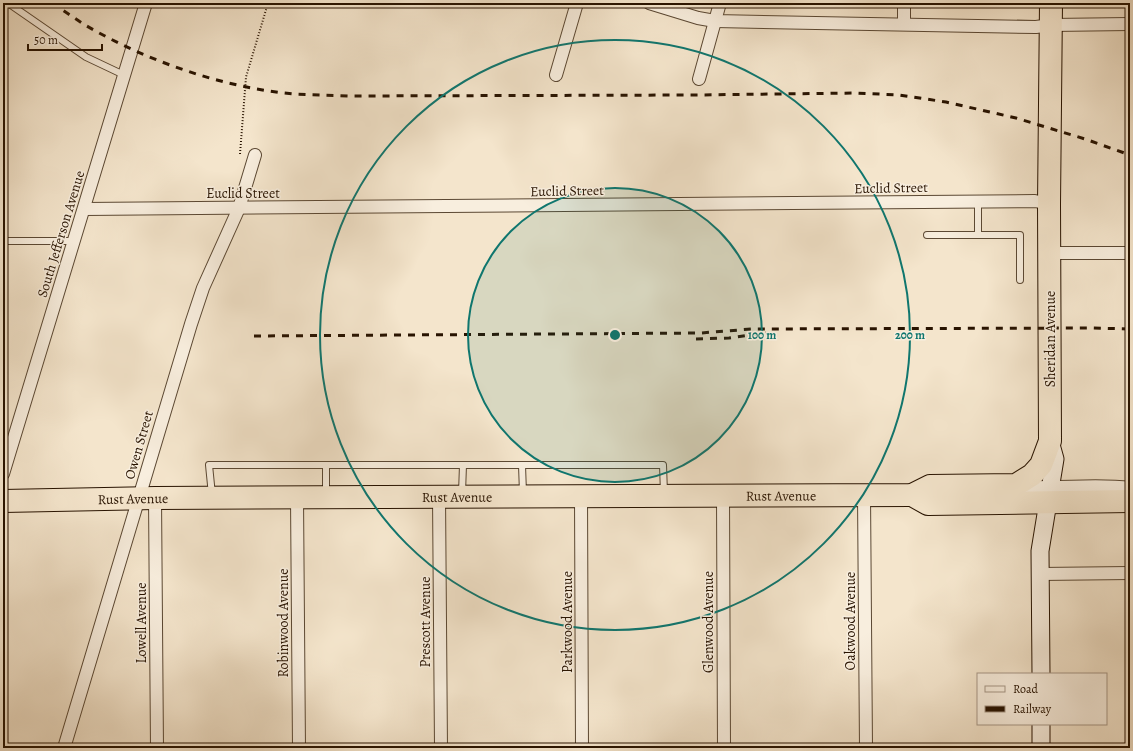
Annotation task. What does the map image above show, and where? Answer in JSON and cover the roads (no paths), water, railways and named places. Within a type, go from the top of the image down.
[{"type":"highway","name":"Sheridan Avenue","points":[[1050,442],[1049,204],[1051,3]]},
{"type":"highway","points":[[1016,485],[1032,474],[1041,465],[1050,442]]},
{"type":"highway","name":"Rust Avenue","points":[[3,501],[147,498],[327,498],[439,496],[912,495],[930,486],[1016,485]]},
{"type":"highway","name":"Rust Avenue","points":[[912,495],[928,504],[1050,495],[1130,501]]},
{"type":"street","name":"South Jefferson Avenue","points":[[3,474],[75,241],[146,3]]},
{"type":"street","points":[[556,75],[577,3]]},
{"type":"street","points":[[649,3],[698,18],[715,21],[1036,27],[1051,25],[1130,24]]},
{"type":"street","points":[[699,79],[720,3]]},
{"type":"street","points":[[904,3],[904,24]]},
{"type":"street","name":"Owen Street","points":[[64,748],[147,498],[191,324],[203,288],[239,208],[255,155]]},
{"type":"street","name":"Euclid Street","points":[[84,209],[1035,201],[1049,204]]},
{"type":"street","points":[[1050,253],[1130,253]]},
{"type":"street","name":"Sheridan Avenue","points":[[1041,673],[1040,552],[1055,459],[1050,442]]},
{"type":"street","name":"Rust Avenue","points":[[1016,485],[1050,495],[1114,487],[1130,488]]},
{"type":"street","name":"Glenwood Avenue","points":[[723,495],[724,748]]},
{"type":"street","name":"Oakwood Avenue","points":[[864,495],[866,748]]},
{"type":"street","name":"Prescott Avenue","points":[[439,496],[441,748]]},
{"type":"street","name":"Parkwood Avenue","points":[[581,496],[582,748]]},
{"type":"street","name":"Lowell Avenue","points":[[147,498],[157,748]]},
{"type":"street","name":"Robinwood Avenue","points":[[297,498],[299,748]]},
{"type":"street","points":[[1040,574],[1130,572]]},
{"type":"street","points":[[1041,725],[1041,748]]},
{"type":"lane","points":[[8,3],[86,57],[124,75]]},
{"type":"lane","points":[[978,202],[978,235]]},
{"type":"lane","points":[[927,235],[1020,235],[1020,280]]},
{"type":"lane","points":[[3,241],[75,241]]},
{"type":"lane","points":[[212,498],[209,465],[663,465],[664,496]]},
{"type":"lane","points":[[326,465],[327,498]]},
{"type":"lane","points":[[462,496],[463,465]]},
{"type":"lane","points":[[522,465],[523,497]]},
{"type":"railway","points":[[52,3],[85,25],[159,61],[212,79],[266,91],[293,94],[348,96],[855,93],[899,95],[946,102],[1016,118],[1085,139],[1130,155]]},
{"type":"railway","points":[[254,336],[701,333],[751,329],[1130,329]]},
{"type":"railway","points":[[696,339],[729,338],[766,333]]}]
